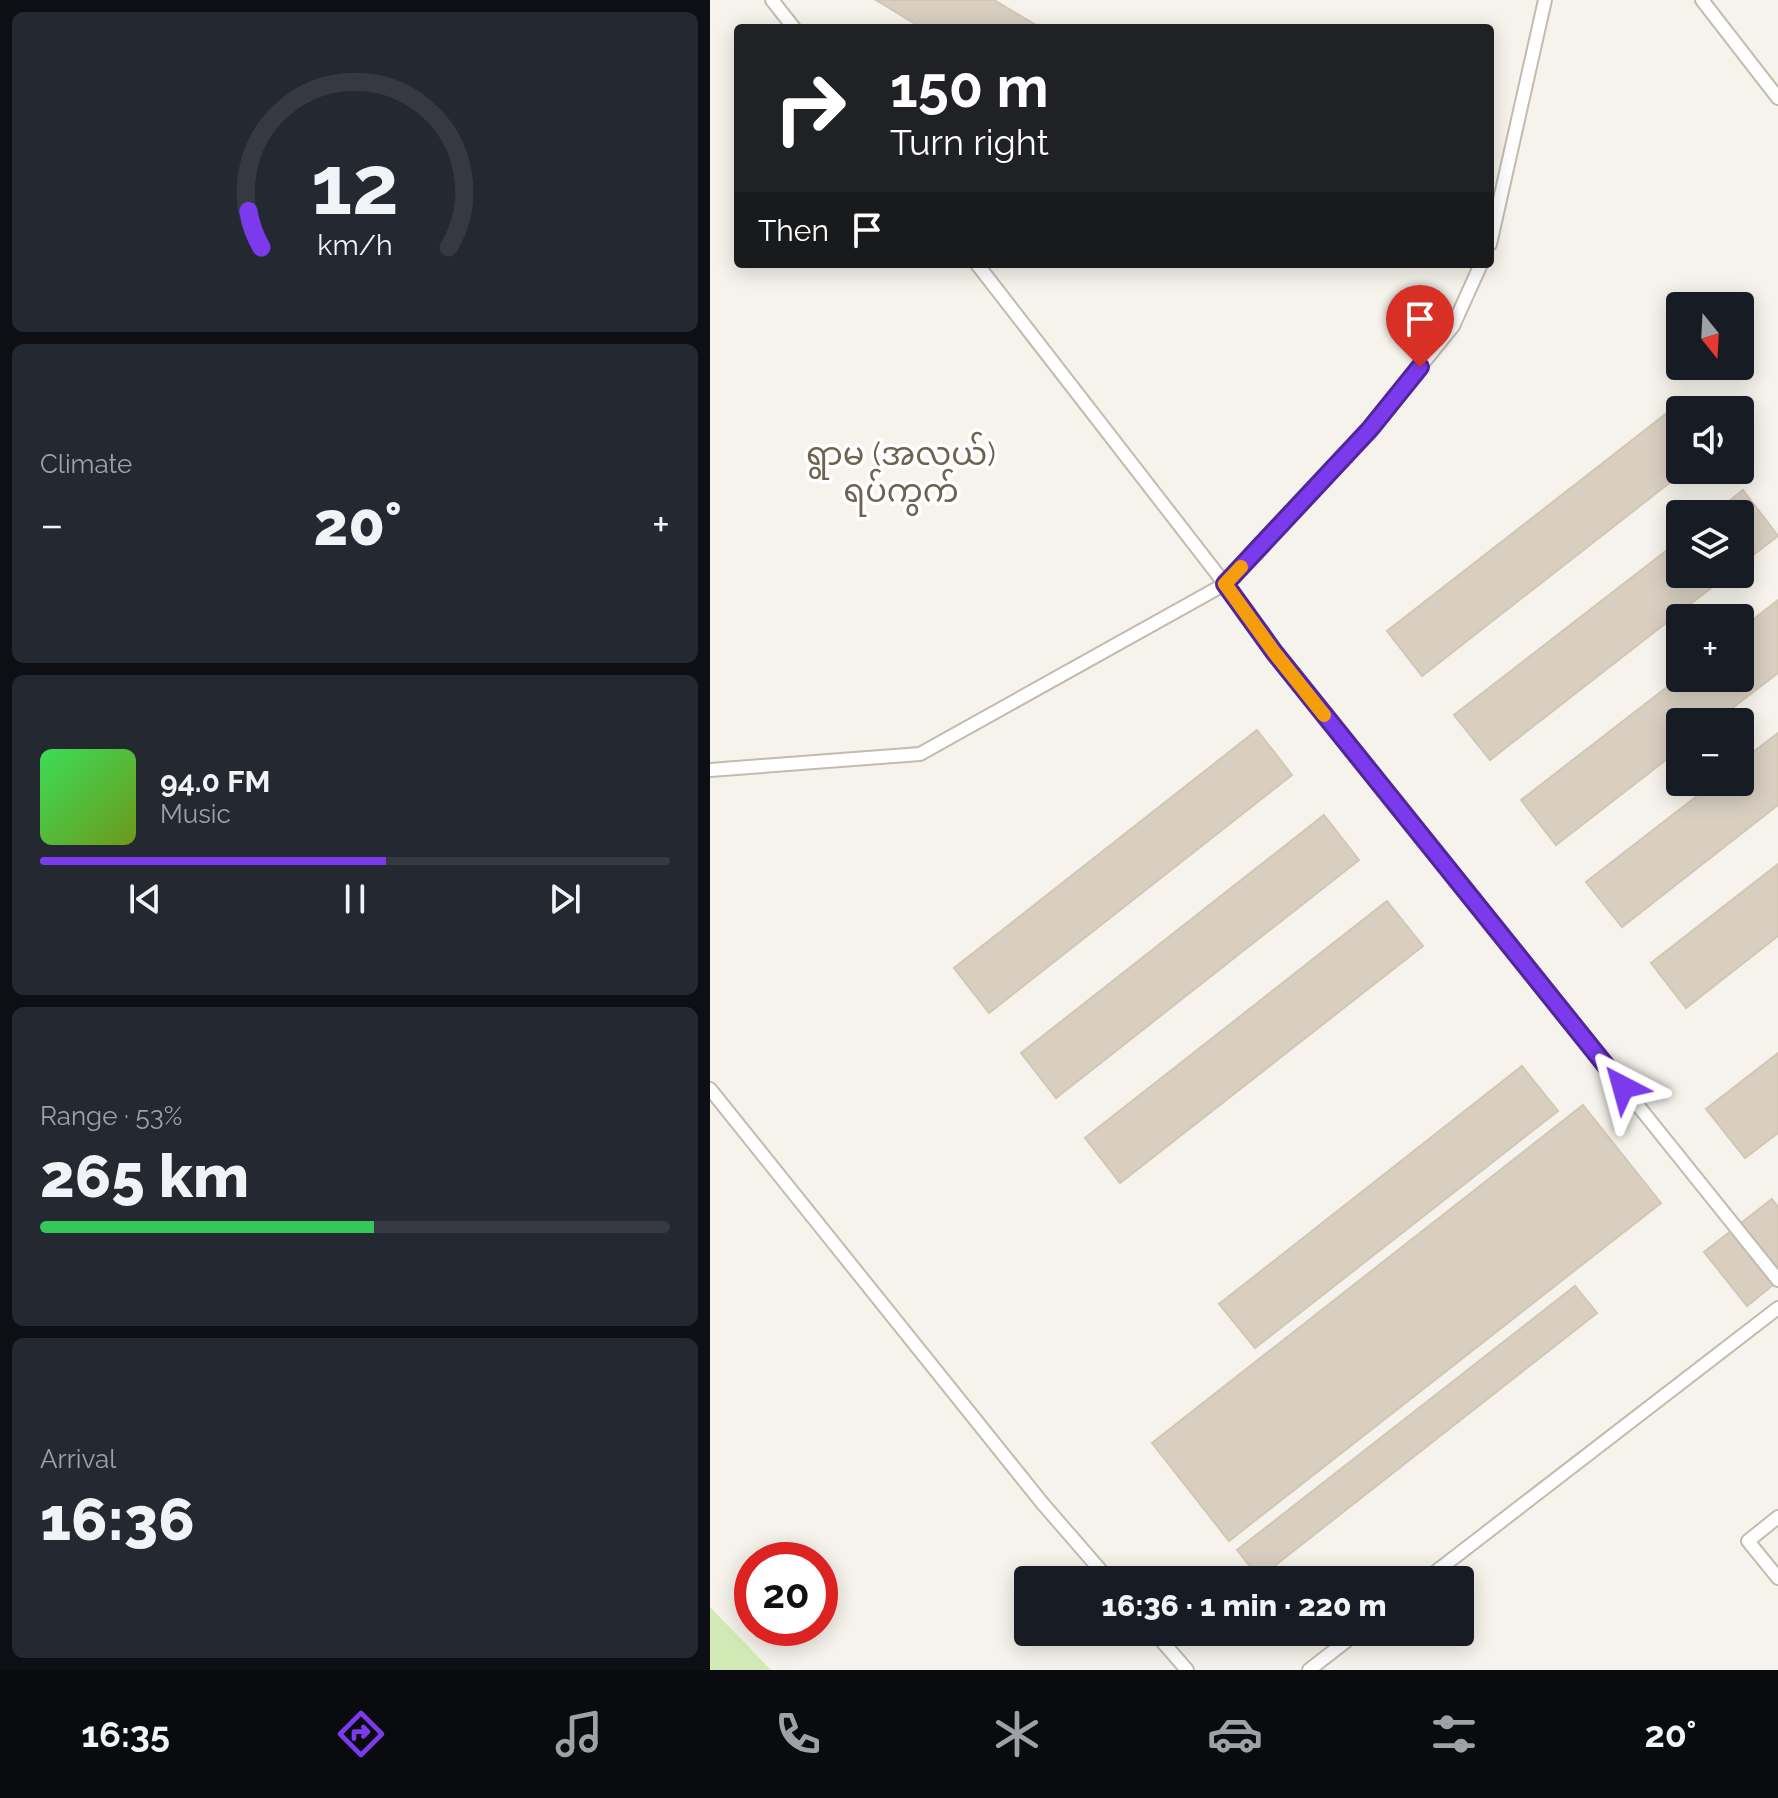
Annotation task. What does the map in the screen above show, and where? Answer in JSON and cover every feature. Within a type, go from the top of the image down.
[{"type":"lane","points":[[772,0],[791,24]]},
{"type":"lane","points":[[1494,226],[1545,0]]},
{"type":"lane","points":[[1702,0],[1778,98]]},
{"type":"lane","points":[[980,268],[1225,584],[1274,652],[1778,1280]]},
{"type":"lane","points":[[710,770],[920,754],[1225,584],[1370,429],[1453,326],[1479,268]]},
{"type":"lane","points":[[710,1089],[1043,1504],[1097,1566]]},
{"type":"lane","points":[[1443,1566],[1778,1308]]},
{"type":"lane","points":[[1778,1517],[1748,1541],[1778,1578]]},
{"type":"lane","points":[[1166,1646],[1187,1670]]},
{"type":"lane","points":[[1309,1670],[1340,1646]]},
{"type":"green space","points":[[710,1607],[734,1632],[734,1646],[748,1646],[771,1670],[710,1670]]},
{"type":"building","points":[[876,0],[994,0],[1034,24],[915,24]]},
{"type":"building","points":[[1666,414],[1668,484],[1422,676],[1387,631]]},
{"type":"building","points":[[1743,490],[1751,500],[1730,500]]},
{"type":"building","points":[[1754,504],[1778,536],[1754,554]]},
{"type":"building","points":[[1666,551],[1666,588],[1711,588],[1690,604],[1666,604],[1666,623],[1490,760],[1454,715]]},
{"type":"building","points":[[1778,600],[1778,673],[1754,691],[1754,619]]},
{"type":"building","points":[[1666,688],[1666,692],[1753,692],[1732,708],[1666,708],[1666,760],[1556,845],[1521,800]]},
{"type":"building","points":[[1257,730],[1292,775],[989,1013],[954,968]]},
{"type":"building","points":[[1778,733],[1778,805],[1622,927],[1586,882],[1697,796],[1754,796],[1754,751]]},
{"type":"building","points":[[1324,815],[1359,860],[1056,1098],[1021,1053]]},
{"type":"building","points":[[1778,864],[1778,936],[1686,1008],[1651,963]]},
{"type":"building","points":[[1387,901],[1423,946],[1120,1183],[1085,1138]]},
{"type":"building","points":[[1778,1053],[1778,1133],[1745,1158],[1706,1109]]},
{"type":"building","points":[[1522,1066],[1558,1111],[1255,1348],[1219,1304]]},
{"type":"building","points":[[1583,1105],[1661,1203],[1229,1541],[1152,1443]]},
{"type":"building","points":[[1772,1199],[1778,1207],[1778,1281],[1747,1306],[1704,1252]]},
{"type":"building","points":[[1575,1286],[1597,1313],[1274,1566],[1250,1566],[1237,1550]]},
{"type":"slow traffic","points":[[1241,567],[1225,584],[1324,715]]},
{"type":"district","name":"ရွာမ (အလယ်) ရပ်ကွက်","points":[[901,472]]},
{"type":"route","points":[[1420,367],[1370,429],[1225,584],[1274,652],[1623,1087]]}]
